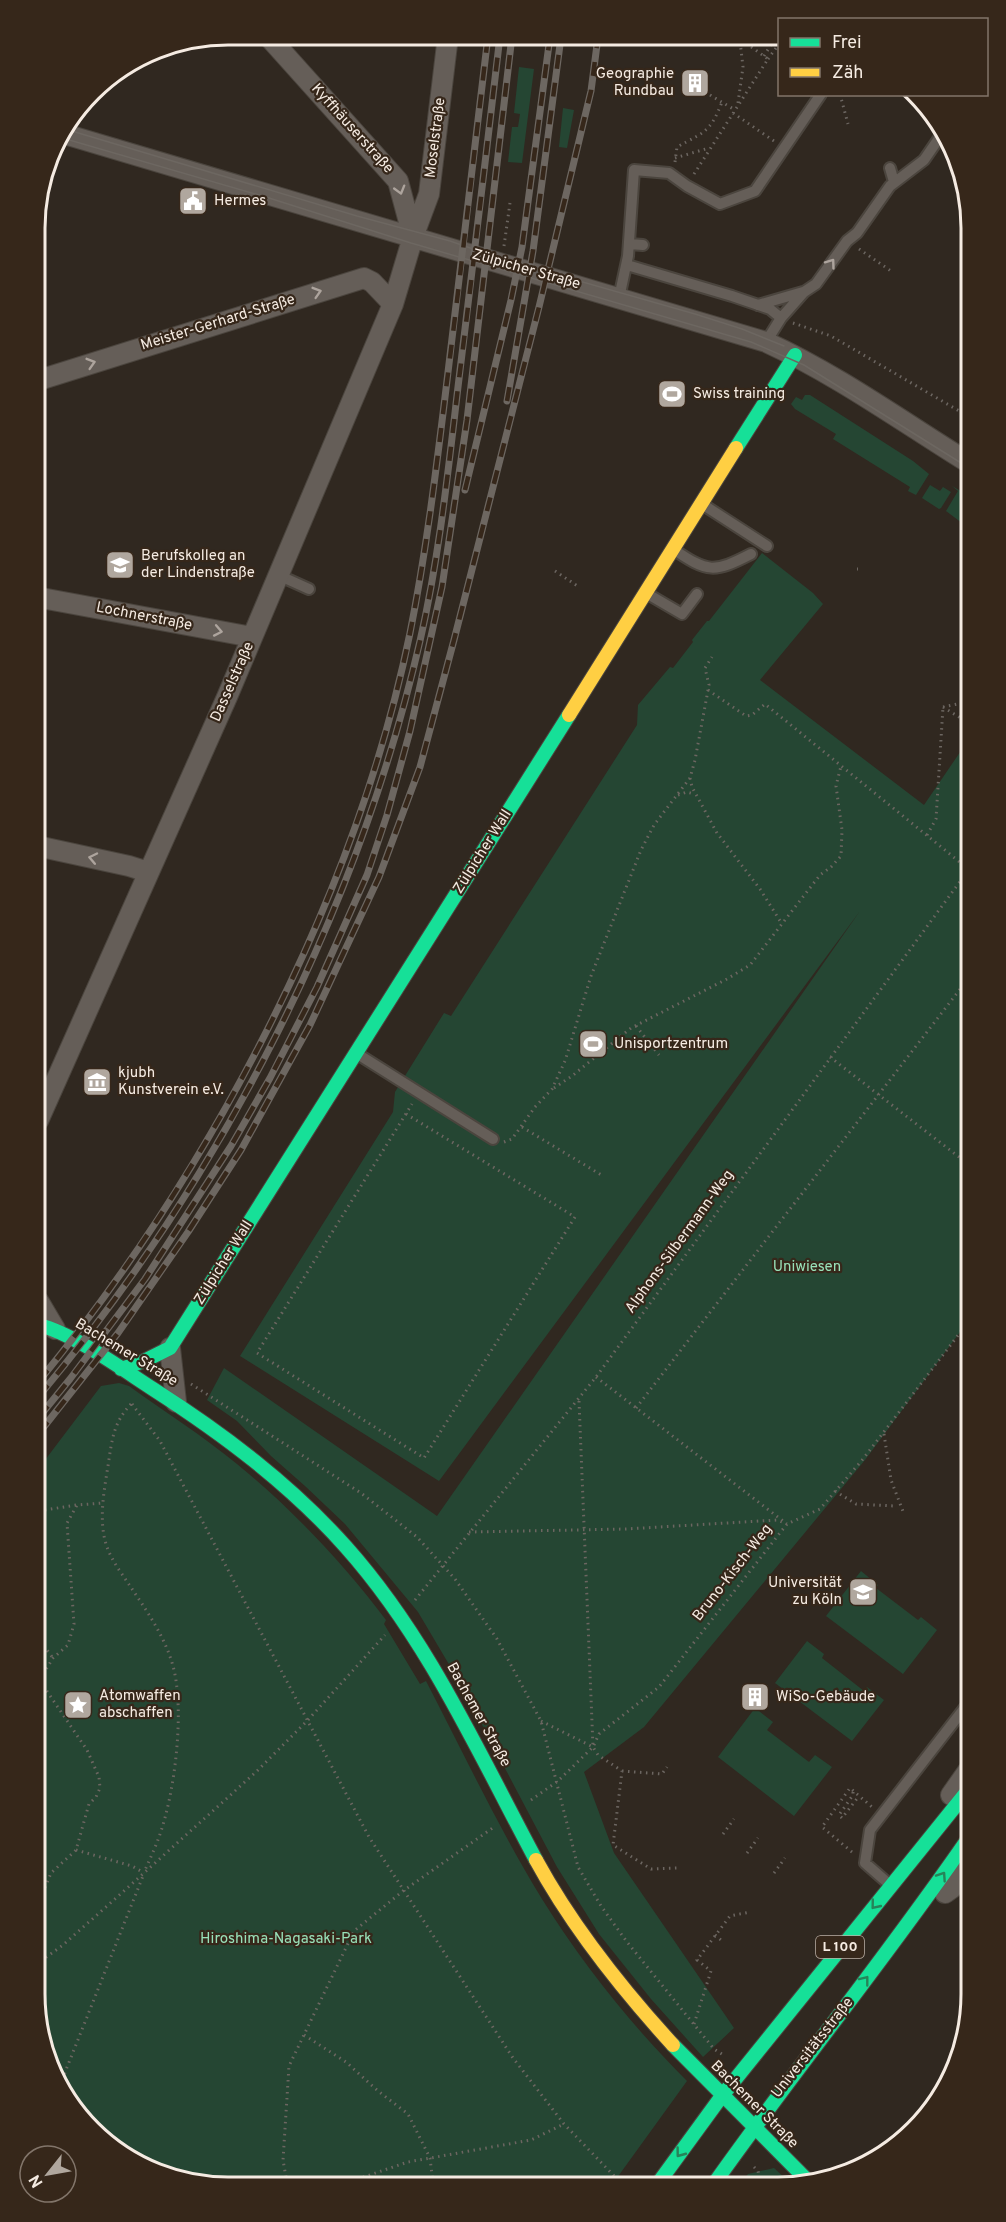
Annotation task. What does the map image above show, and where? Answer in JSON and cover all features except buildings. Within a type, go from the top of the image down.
[{"type":"main road","name":"Zülpicher Wall","points":[[170,1348],[795,355]]},
{"type":"main road","name":"Bachemer Straße","points":[[47,1327],[176,1402],[221,1434],[301,1500],[346,1547],[401,1617],[432,1665],[558,1898],[629,1996],[721,2097],[801,2175]]},
{"type":"main road","points":[[121,1369],[170,1348]]},
{"type":"main road","name":"L 100","points":[[662,2177],[721,2097],[961,1799]]},
{"type":"main road","name":"Universitätsstraße","points":[[719,2177],[753,2127],[914,1917],[961,1849]]},
{"type":"street","name":"Kyffhäuserstraße","points":[[276,45],[398,181],[413,237]]},
{"type":"street","name":"Moselstraße","points":[[413,237],[429,194],[447,45]]},
{"type":"street","name":"Zülpicher Straße","points":[[70,137],[766,342],[795,355],[961,458]]},
{"type":"street","name":"Dasselstraße","points":[[45,1105],[252,638],[393,304],[413,237]]},
{"type":"street","name":"Meister-Gerhard-Straße","points":[[45,378],[364,278],[372,282],[393,304]]},
{"type":"street","name":"Lochnerstraße","points":[[45,599],[252,638]]},
{"type":"street","points":[[45,848],[148,872]]},
{"type":"street","points":[[170,1348],[176,1402]]},
{"type":"street","points":[[939,1827],[950,1796],[961,1781]]},
{"type":"street","name":"Universitätsstraße","points":[[914,1917],[952,1888],[961,1876]]},
{"type":"lane","points":[[619,298],[627,265],[634,170],[669,173],[720,204],[755,191],[820,96]]},
{"type":"lane","points":[[766,342],[781,318],[804,292],[816,284],[847,241],[857,233],[890,186],[924,160],[938,140]]},
{"type":"lane","points":[[890,168],[894,183]]},
{"type":"lane","points":[[629,244],[643,245]]},
{"type":"lane","points":[[627,265],[770,309],[781,318]]},
{"type":"lane","points":[[758,305],[804,292]]},
{"type":"lane","points":[[701,504],[767,546]]},
{"type":"lane","points":[[673,549],[696,565],[712,568],[728,565],[751,554]]},
{"type":"lane","points":[[278,575],[309,589]]},
{"type":"lane","points":[[646,593],[682,615],[697,594]]},
{"type":"lane","points":[[356,1052],[493,1139]]},
{"type":"lane","points":[[891,1885],[865,1863],[870,1830],[961,1713]]},
{"type":"path","points":[[738,106],[743,67],[740,45]]},
{"type":"path","points":[[748,45],[768,59]]},
{"type":"path","points":[[764,56],[771,45]]},
{"type":"path","points":[[687,186],[768,59],[776,48],[778,49]]},
{"type":"path","points":[[710,95],[784,147]]},
{"type":"path","points":[[841,96],[848,124]]},
{"type":"path","points":[[669,173],[674,167],[677,147],[698,136],[714,122],[722,102]]},
{"type":"path","points":[[675,158],[711,148]]},
{"type":"path","points":[[504,242],[510,203]]},
{"type":"path","points":[[847,241],[891,271]]},
{"type":"path","points":[[781,318],[831,336],[961,412]]},
{"type":"path","points":[[555,571],[579,587]]},
{"type":"path","points":[[552,1089],[565,1061],[599,954],[641,850],[654,825],[690,778],[709,684],[705,668],[712,657]]},
{"type":"path","points":[[708,690],[746,716],[752,715],[765,704],[961,865]]},
{"type":"path","points":[[943,707],[961,703]]},
{"type":"path","points":[[927,835],[936,819],[943,707]]},
{"type":"path","points":[[943,707],[961,718]]},
{"type":"path","points":[[493,1139],[502,1143],[509,1141],[552,1089],[572,1076],[615,1040],[636,1026],[741,972],[750,965],[820,875],[841,856],[842,830],[836,786],[841,766]]},
{"type":"path","points":[[690,778],[696,795],[717,833],[760,889],[782,924]]},
{"type":"path","points":[[676,796],[687,792],[696,795]]},
{"type":"path","name":"Alphons-Silbermann-Weg","points":[[45,1958],[63,1945],[256,1772],[307,1721],[401,1617],[596,1377],[961,878]]},
{"type":"path","points":[[636,1408],[961,988]]},
{"type":"path","points":[[636,1026],[659,1055]]},
{"type":"path","points":[[830,1057],[961,1159]]},
{"type":"path","points":[[406,1114],[575,1217],[424,1458],[257,1353],[406,1114]]},
{"type":"path","points":[[522,1127],[603,1176]]},
{"type":"path","name":"Bruno-Kisch-Weg","points":[[528,1802],[558,1781],[594,1746],[600,1734],[659,1688],[787,1524],[820,1509],[884,1434],[961,1332]]},
{"type":"path","points":[[596,1377],[787,1524]]},
{"type":"path","points":[[188,1383],[361,1493],[417,1537],[443,1564],[497,1639],[542,1722],[578,1867],[601,1906],[627,1942],[714,2049],[744,2069]]},
{"type":"path","points":[[129,1396],[131,1404],[160,1441],[361,1822],[403,1891],[513,2058],[564,2124],[615,2177]]},
{"type":"path","points":[[579,1399],[594,1746],[598,1755],[622,1771],[662,1774],[667,1767]]},
{"type":"path","points":[[64,2074],[160,1835],[168,1803],[178,1724],[177,1691],[173,1666],[154,1622],[116,1565],[107,1546],[103,1524],[103,1503],[113,1433],[120,1416],[131,1404]]},
{"type":"path","points":[[884,1434],[891,1480],[904,1514]]},
{"type":"path","points":[[835,1491],[856,1504],[894,1506]]},
{"type":"path","points":[[45,1510],[103,1503]]},
{"type":"path","points":[[45,1672],[54,1658],[68,1645],[74,1624],[67,1523],[77,1505]]},
{"type":"path","points":[[468,1532],[777,1520],[787,1524]]},
{"type":"path","points":[[45,1647],[54,1658]]},
{"type":"path","points":[[45,1687],[87,1750],[99,1777],[100,1788],[89,1804],[76,1850],[51,1873],[45,1887]]},
{"type":"path","points":[[542,1722],[594,1746]]},
{"type":"path","points":[[622,1771],[613,1845],[651,1869],[677,1868]]},
{"type":"path","points":[[853,1792],[853,1796],[838,1815],[842,1818],[859,1796],[850,1788],[822,1827],[865,1863]]},
{"type":"path","points":[[723,1834],[734,1819]]},
{"type":"path","points":[[286,2177],[283,2160],[289,2066],[354,1931],[403,1891],[496,1825]]},
{"type":"path","points":[[747,1853],[758,1838]]},
{"type":"path","points":[[76,1850],[132,1866],[144,1873]]},
{"type":"path","points":[[774,1873],[785,1858]]},
{"type":"path","points":[[694,2024],[711,1971],[697,1960],[730,1916],[750,1912]]},
{"type":"path","points":[[715,1935],[721,1940]]},
{"type":"path","points":[[304,2035],[346,2062],[408,2114],[430,2158],[432,2177]]},
{"type":"path","points":[[364,2177],[408,2162],[531,2140],[564,2124]]},
{"type":"green space","points":[[519,67],[534,69],[522,163],[508,162],[512,127],[518,127],[520,114],[514,113]]},
{"type":"green space","points":[[563,108],[574,110],[567,148],[559,147]]},
{"type":"green space","points":[[805,395],[810,395],[913,461],[929,474],[916,495],[908,491],[910,487],[833,439],[836,434],[795,409],[791,404],[796,397],[802,400]]},
{"type":"green space","points":[[930,485],[940,491],[943,487],[951,492],[939,509],[922,498]]},
{"type":"green space","points":[[952,486],[961,491],[961,522],[946,511],[958,491]]},
{"type":"green space","name":"Uniwiesen","points":[[762,553],[813,593],[823,604],[760,680],[924,805],[961,751],[961,1331],[865,1460],[644,1727],[584,1772],[614,1853],[734,2028],[703,2057],[651,1999],[599,1934],[557,1867],[460,1683],[418,1612],[345,1524],[271,1456],[237,1421],[207,1400],[224,1368],[437,1516],[860,911],[439,1481],[240,1356],[393,1112],[395,1092],[444,1013],[451,1016],[637,725],[638,705],[670,667],[673,668],[693,642],[692,640]]},
{"type":"green space","name":"Hiroshima-Nagasaki-Park","points":[[119,1383],[129,1386],[224,1454],[278,1500],[335,1558],[370,1599],[386,1620],[384,1624],[420,1684],[426,1681],[511,1846],[558,1924],[609,1994],[687,2081],[618,2177],[216,2177],[169,2167],[137,2152],[117,2139],[83,2105],[59,2064],[51,2041],[45,1994],[45,1460],[101,1386]]},
{"type":"green space","points":[[861,1571],[878,1585],[876,1588],[918,1620],[921,1617],[937,1630],[903,1674],[826,1616]]},
{"type":"green space","points":[[807,1641],[824,1654],[822,1658],[864,1691],[867,1687],[884,1700],[852,1741],[775,1683]]},
{"type":"green space","points":[[755,1708],[773,1722],[767,1730],[809,1762],[815,1755],[832,1767],[794,1816],[718,1757]]},
{"type":"green space","points":[[774,2168],[783,2177],[745,2177],[748,2174]]},
{"type":"tram line","points":[[73,131],[695,314],[784,346]]},
{"type":"tram line","points":[[69,140],[751,342],[804,365],[961,463]]},
{"type":"railway","points":[[45,1373],[102,1300],[161,1214],[217,1123],[268,1028],[314,931],[353,832],[386,732],[410,633],[421,573],[457,301],[487,45]]},
{"type":"railway","points":[[45,1388],[104,1313],[166,1226],[222,1135],[273,1041],[319,944],[359,844],[393,743],[420,641],[433,578],[447,483],[499,45]]},
{"type":"railway","points":[[45,1410],[145,1279],[231,1146],[270,1078],[317,987],[367,875],[387,815],[410,731],[442,587],[467,420],[511,45]]},
{"type":"railway","points":[[465,490],[522,247],[549,45]]},
{"type":"railway","points":[[507,401],[533,251],[560,45]]},
{"type":"railway","points":[[45,1425],[118,1333],[241,1150],[310,1025],[379,877],[420,767],[454,640],[539,307],[591,91],[597,45]]},
{"type":"traffic: fast","points":[[736,448],[795,355]]},
{"type":"traffic: fast","points":[[121,1369],[170,1348],[569,715]]},
{"type":"traffic: fast","points":[[45,1327],[98,1353],[230,1442],[279,1481],[346,1547],[375,1582],[427,1658],[536,1860]]},
{"type":"traffic: fast","points":[[663,2177],[721,2097],[961,1799]]},
{"type":"traffic: fast","points":[[719,2177],[961,1849]]},
{"type":"traffic: fast","points":[[673,2045],[802,2175]]},
{"type":"traffic: slow","points":[[569,715],[736,448]]},
{"type":"traffic: slow","points":[[536,1860],[566,1910],[599,1957],[673,2045]]},
{"type":"place","name":"Geographie Rundbau","points":[[695,83]]},
{"type":"place","name":"Hermes","points":[[193,201]]},
{"type":"place","name":"Swiss training","points":[[672,394]]},
{"type":"place","name":"Berufskolleg an der Lindenstraße","points":[[120,565]]},
{"type":"place","name":"Unisportzentrum","points":[[593,1044]]},
{"type":"place","name":"kjubh Kunstverein e.V.","points":[[97,1082]]},
{"type":"place","name":"Universität zu Köln","points":[[863,1592]]},
{"type":"place","name":"WiSo-Gebäude","points":[[755,1697]]},
{"type":"place","name":"Atomwaffen abschaffen","points":[[78,1705]]}]
